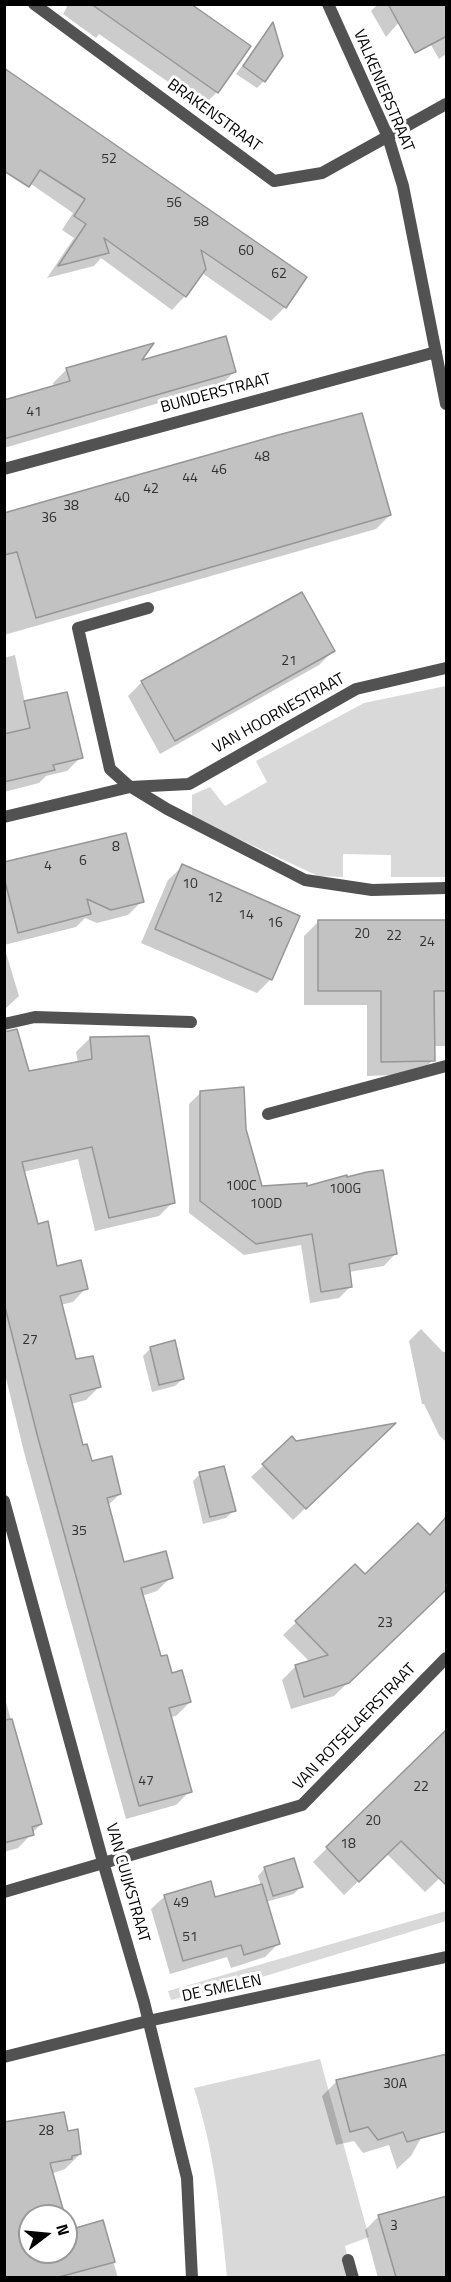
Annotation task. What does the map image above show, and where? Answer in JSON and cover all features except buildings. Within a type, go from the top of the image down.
[{"type":"street","name":"BRAKENSTRAAT","points":[[34,4],[274,181],[322,173],[447,104]]},
{"type":"street","name":"VALKENIERSTRAAT","points":[[328,4],[388,137],[403,186],[447,404]]},
{"type":"street","name":"BUNDERSTRAAT","points":[[4,469],[436,352]]},
{"type":"street","points":[[148,608],[78,628],[110,769],[130,787],[168,809],[305,880],[372,890],[447,888]]},
{"type":"street","name":"VAN HOORNESTRAAT","points":[[4,817],[130,787],[189,784],[356,689],[447,668]]},
{"type":"street","points":[[4,1024],[35,1017],[191,1022]]},
{"type":"street","points":[[268,1114],[447,1066]]},
{"type":"street","name":"VAN CUIJKSTRAAT","points":[[4,1501],[103,1862],[144,2002],[187,2178],[192,2277]]},
{"type":"street","name":"VAN ROTSELAERSTRAAT","points":[[4,1892],[302,1805],[447,1658]]},
{"type":"street","name":"DE SMELEN","points":[[4,2057],[148,2021],[447,1957]]},
{"type":"street","points":[[348,2260],[353,2277]]},
{"type":"shaded area","points":[[446,686],[446,877],[391,877],[391,855],[343,854],[343,877],[318,876],[192,817],[192,795],[210,787],[225,806],[267,782],[256,761],[364,703]]},
{"type":"shaded area","points":[[446,1911],[446,1921],[239,1984],[171,2000],[168,1991]]},
{"type":"shaded area","points":[[320,2059],[369,2237],[345,2246],[352,2277],[227,2277],[212,2158],[194,2088]]}]
